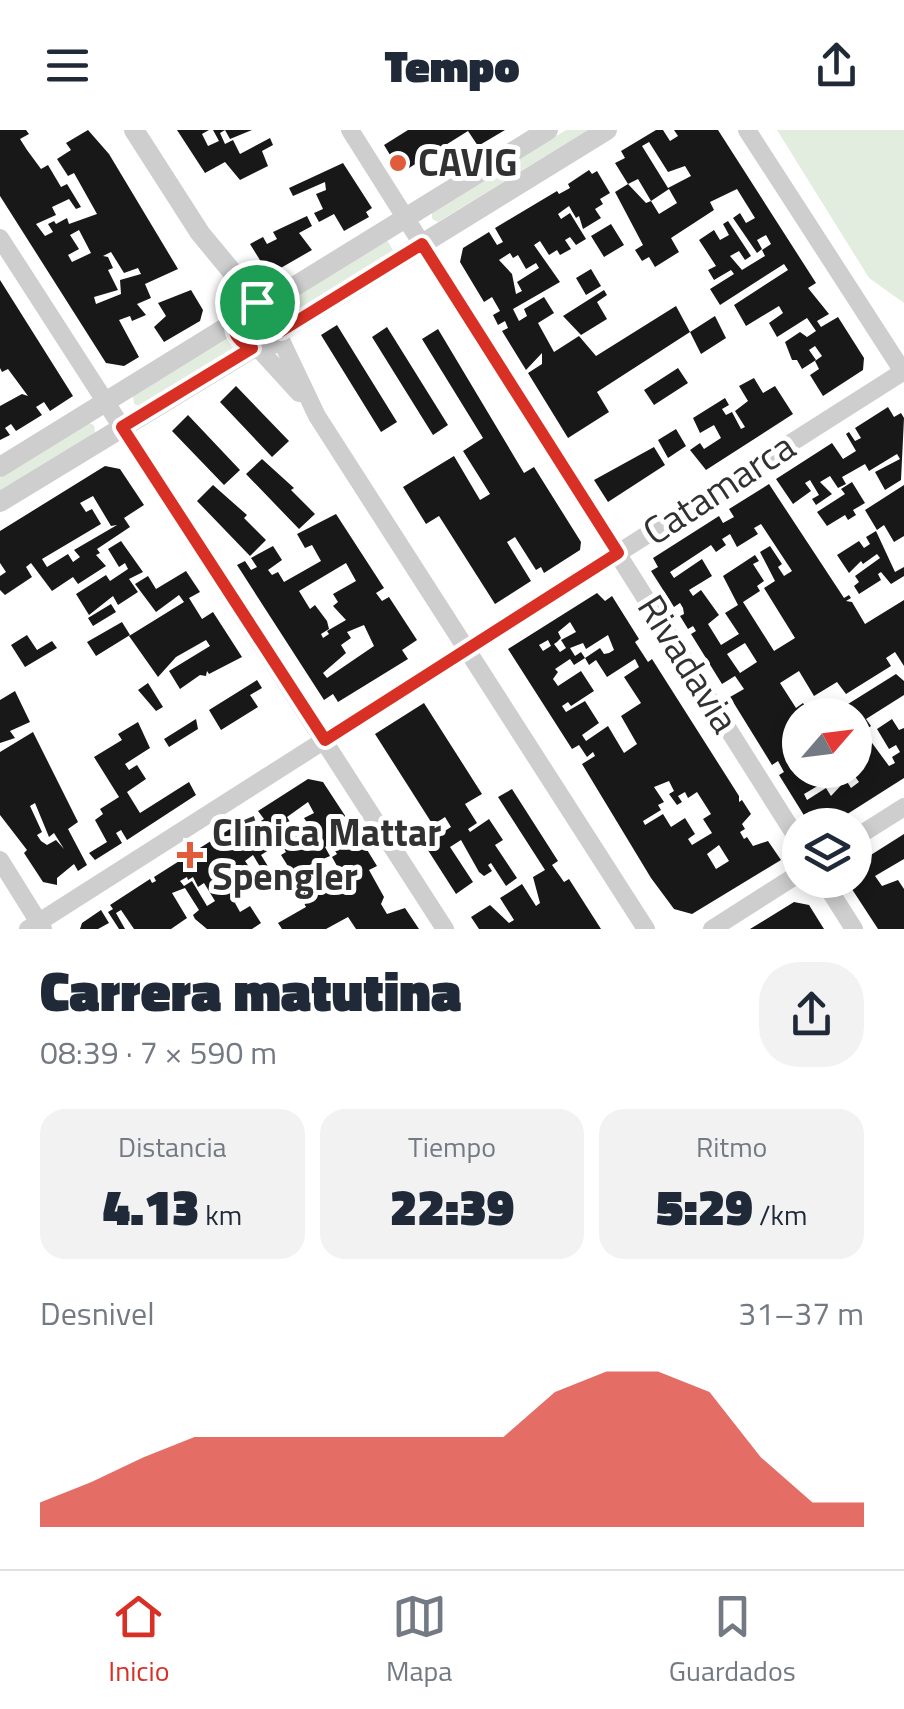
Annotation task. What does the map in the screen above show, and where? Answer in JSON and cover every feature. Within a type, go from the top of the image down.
[{"type":"street","points":[[134,130],[200,234],[261,303],[280,318],[280,334],[318,416],[646,929]]},
{"type":"street","name":"Rivadavia","points":[[350,130],[782,815]]},
{"type":"street","points":[[0,467],[236,319],[246,306],[261,303],[548,130]]},
{"type":"street","points":[[0,502],[256,349],[271,346],[280,334],[607,130]]},
{"type":"street","points":[[746,130],[904,372]]},
{"type":"street","points":[[200,234],[236,319],[237,336],[256,349],[318,416]]},
{"type":"street","points":[[0,238],[445,929]]},
{"type":"street","name":"Catamarca","points":[[37,927],[904,372]]},
{"type":"street","points":[[872,827],[904,807]]},
{"type":"street","points":[[0,860],[37,927]]},
{"type":"street","points":[[712,929],[782,884]]},
{"type":"street","points":[[834,898],[854,929]]},
{"type":"green space","points":[[566,130],[588,130],[438,222],[432,219],[432,212]]},
{"type":"green space","points":[[777,130],[904,130],[904,303],[869,278]]},
{"type":"green space","points":[[387,240],[393,250],[293,312],[286,303]]},
{"type":"green space","points":[[227,339],[233,349],[139,406],[134,404],[133,396]]},
{"type":"green space","points":[[89,423],[94,425],[95,433],[0,491],[0,478]]},
{"type":"building","points":[[0,130],[26,130],[29,134],[20,139],[27,150],[41,169],[48,165],[61,187],[67,184],[81,207],[76,209],[69,199],[52,207],[56,215],[36,224],[45,236],[53,232],[48,224],[54,221],[56,224],[67,218],[69,224],[97,214],[74,173],[68,176],[57,159],[71,150],[66,143],[88,130],[109,154],[178,269],[145,284],[151,298],[137,304],[146,315],[132,321],[130,316],[119,320],[139,357],[124,366],[106,363],[0,196]],"holes":[[[79,230],[91,253],[72,262],[68,255],[79,249],[70,235]],[[111,252],[124,273],[138,268],[141,274],[120,280],[121,294],[96,304],[94,297],[118,290],[108,270],[113,268],[108,257],[103,256]]]},
{"type":"building","points":[[177,130],[209,130],[202,134],[208,146],[219,141],[213,130],[225,130],[220,133],[225,144],[233,140],[240,154],[270,138],[273,145],[262,151],[268,166],[240,180],[225,162],[205,173]]},
{"type":"building","points":[[225,130],[252,130],[230,139]]},
{"type":"building","points":[[408,130],[505,130],[478,146],[468,131],[401,173],[384,145]]},
{"type":"building","points":[[656,130],[663,130],[670,141],[678,136],[674,130],[718,130],[816,283],[808,288],[829,314],[817,321],[821,327],[838,317],[864,358],[863,370],[823,396],[810,375],[819,369],[815,361],[822,356],[815,346],[809,350],[816,360],[802,369],[797,360],[792,360],[785,342],[800,332],[807,337],[816,331],[807,318],[777,337],[769,323],[783,313],[779,306],[746,326],[734,305],[788,270],[784,264],[720,305],[710,289],[734,274],[731,270],[714,280],[708,270],[716,266],[699,240],[714,230],[720,240],[729,235],[723,224],[728,221],[751,256],[745,260],[739,251],[730,256],[742,270],[765,256],[762,250],[771,244],[766,235],[757,240],[762,249],[757,253],[733,218],[740,213],[746,223],[755,218],[737,189],[710,202],[714,210],[671,238],[679,252],[655,267],[649,257],[642,261],[635,250],[643,245],[615,192],[628,184],[615,163],[625,158],[621,151]],"holes":[[[649,142],[668,172],[685,166],[691,176],[668,188],[642,146]],[[638,179],[651,201],[646,203],[628,184]],[[669,189],[677,203],[659,214],[651,201]]]},
{"type":"building","points":[[343,163],[372,208],[366,212],[369,217],[344,231],[334,214],[319,222],[314,213],[323,209],[316,194],[326,190],[325,182],[293,196],[289,188]]},
{"type":"building","points":[[589,170],[592,174],[597,171],[610,193],[600,199],[603,204],[595,209],[601,218],[583,229],[579,216],[576,218],[569,206],[558,214],[561,219],[570,213],[586,239],[576,245],[570,237],[565,240],[571,249],[560,255],[557,250],[549,255],[540,241],[534,245],[560,282],[513,309],[519,321],[527,316],[524,309],[544,297],[554,313],[538,323],[554,352],[579,336],[596,356],[676,306],[690,332],[597,392],[609,412],[568,438],[528,373],[542,364],[542,353],[526,370],[502,331],[508,328],[505,321],[498,325],[493,315],[500,311],[492,297],[484,302],[460,262],[463,248],[489,232],[497,245],[503,242],[495,228],[557,191],[559,194],[570,188],[568,184]],"holes":[[[510,253],[513,258],[518,255],[526,269],[536,263],[539,268],[517,282],[522,291],[516,294],[512,274],[499,260]]]},
{"type":"building","points":[[307,216],[312,226],[299,233],[312,250],[279,269],[269,262],[263,265],[250,244],[263,237],[267,244],[277,239],[273,232]]},
{"type":"building","points":[[611,224],[624,245],[604,257],[591,236]]},
{"type":"building","points":[[591,269],[601,286],[586,295],[576,278]]},
{"type":"building","points":[[0,280],[73,396],[50,411],[44,402],[36,407],[42,415],[16,431],[11,424],[5,428],[10,435],[0,440],[0,406],[22,394],[28,396],[8,369],[2,372],[0,368]]},
{"type":"building","points":[[191,290],[203,310],[200,321],[164,342],[154,327],[166,316],[158,303]]},
{"type":"building","points":[[604,290],[607,295],[597,302],[607,319],[581,335],[563,316]]},
{"type":"building","points":[[715,316],[726,338],[701,354],[690,332]]},
{"type":"building","points":[[337,325],[397,422],[381,432],[321,335]]},
{"type":"building","points":[[387,327],[448,425],[433,435],[372,337]]},
{"type":"building","points":[[438,329],[524,473],[534,467],[581,542],[580,550],[544,573],[541,567],[536,570],[515,537],[507,542],[531,581],[495,604],[439,516],[426,524],[403,487],[454,456],[480,500],[490,494],[463,451],[483,438],[422,339]]},
{"type":"building","points":[[678,368],[688,383],[654,405],[644,390]]},
{"type":"building","points":[[754,378],[763,393],[775,386],[793,414],[706,470],[690,450],[700,443],[704,449],[721,438],[714,425],[700,433],[693,418],[725,398],[729,405],[722,409],[726,415],[732,412],[741,429],[745,427],[735,411],[748,401],[739,386]]},
{"type":"building","points":[[236,386],[289,441],[272,457],[220,402]]},
{"type":"building","points":[[888,407],[894,417],[901,413],[904,418],[901,480],[885,490],[875,472],[900,459],[897,454],[869,471],[865,464],[842,477],[846,484],[838,488],[830,476],[820,482],[832,494],[816,505],[812,499],[819,495],[810,480],[805,483],[811,491],[793,504],[776,479],[832,443],[843,459],[856,451],[846,434],[849,432],[855,441],[861,438],[855,428]]},
{"type":"building","points":[[188,415],[240,470],[224,485],[172,431]]},
{"type":"building","points":[[676,429],[686,446],[668,458],[658,440]]},
{"type":"building","points":[[654,447],[665,465],[608,502],[594,480]]},
{"type":"building","points":[[262,459],[315,514],[299,529],[246,474]]},
{"type":"building","points":[[105,466],[120,469],[144,505],[124,518],[130,527],[97,549],[100,553],[96,555],[106,566],[78,584],[73,577],[52,591],[31,563],[26,567],[32,577],[5,595],[0,590],[0,576],[6,572],[0,563],[0,531]],"holes":[[[93,496],[111,526],[117,525],[74,550],[80,557],[73,562],[68,554],[47,567],[42,559],[101,524],[92,509],[86,512],[80,503]]]},
{"type":"building","points":[[852,482],[865,503],[853,510],[856,515],[848,520],[845,515],[827,526],[817,512],[845,494],[841,489]]},
{"type":"building","points":[[769,484],[844,598],[849,595],[851,598],[846,601],[852,602],[865,624],[904,600],[904,666],[895,652],[886,658],[891,666],[846,694],[837,682],[814,696],[799,671],[780,683],[790,698],[782,698],[782,768],[778,761],[772,765],[730,697],[744,689],[735,676],[722,684],[691,634],[696,631],[693,626],[688,629],[680,616],[684,614],[680,603],[674,607],[651,571],[658,567],[653,558],[719,516],[723,523],[734,517],[729,509]],"holes":[[[761,524],[792,571],[784,576],[778,567],[782,564],[770,546],[760,552],[775,581],[764,588],[795,638],[774,651],[743,602],[760,591],[757,586],[764,581],[753,564],[759,561],[755,555],[723,576],[738,605],[725,613],[739,634],[721,645],[708,624],[719,615],[701,590],[693,596],[689,590],[712,576],[702,559],[674,578],[670,572],[711,545],[716,552],[726,545],[722,539],[730,534],[737,547],[758,534],[754,528]],[[745,643],[757,662],[740,673],[727,654]]]},
{"type":"building","points":[[213,485],[247,515],[244,518],[266,540],[250,556],[197,501]]},
{"type":"building","points":[[904,485],[904,536],[894,542],[884,525],[877,530],[865,510]]},
{"type":"building","points":[[336,514],[384,588],[376,593],[382,601],[389,597],[417,640],[402,650],[408,659],[338,702],[333,694],[324,700],[237,565],[245,561],[251,570],[257,567],[251,558],[273,546],[282,560],[268,570],[272,575],[278,572],[284,582],[321,561],[312,545],[305,548],[297,534]],"holes":[[[346,563],[356,581],[333,594],[338,602],[333,606],[346,620],[327,631],[329,634],[323,638],[321,634],[329,629],[327,621],[315,605],[310,609],[299,591]],[[364,625],[374,646],[327,678],[323,673],[346,653],[341,645],[351,638],[347,632]]]},
{"type":"building","points":[[876,531],[895,572],[904,567],[904,576],[891,584],[881,572],[881,580],[859,594],[854,586],[859,582],[855,576],[880,558],[877,554],[863,564],[861,561],[849,573],[837,555],[859,541],[864,548],[870,544],[866,537]]},
{"type":"building","points":[[121,541],[143,572],[129,579],[138,592],[118,605],[113,596],[89,615],[76,594],[106,575],[110,581],[128,569],[125,563],[119,567],[108,549]]},
{"type":"building","points":[[186,571],[200,592],[189,598],[202,619],[213,612],[242,657],[209,674],[207,671],[206,676],[200,675],[180,689],[169,671],[210,646],[206,640],[176,657],[158,677],[129,636],[184,602],[179,595],[156,612],[135,584],[148,576],[156,589]]},
{"type":"building","points":[[597,593],[605,601],[612,596],[639,639],[635,642],[648,662],[652,659],[739,796],[739,802],[742,800],[751,814],[742,824],[745,829],[740,832],[744,839],[747,837],[753,846],[768,841],[781,860],[692,914],[674,909],[582,764],[595,756],[593,752],[587,757],[579,745],[572,749],[508,649]],"holes":[[[570,622],[576,632],[561,640],[566,648],[560,652],[554,644],[561,638],[558,632]],[[608,635],[614,650],[604,654],[600,648],[585,658],[581,652],[575,656],[570,648],[583,643],[586,649]],[[548,640],[551,646],[543,651],[539,645]],[[585,658],[589,665],[596,660],[607,677],[635,659],[639,667],[624,677],[641,703],[621,716],[637,744],[624,753],[608,726],[586,741],[582,735],[599,723],[585,701],[566,712],[562,706],[568,702],[571,706],[594,691],[581,671],[558,686],[553,679],[558,672],[555,669],[570,659],[574,665]],[[669,781],[674,791],[669,794],[677,805],[682,802],[678,796],[685,792],[688,798],[697,792],[711,814],[703,819],[712,833],[692,845],[688,839],[695,834],[685,818],[671,827],[663,814],[645,825],[643,821],[661,810],[658,805],[664,802],[654,787]],[[719,845],[729,861],[716,869],[707,854]]]},
{"type":"building","points":[[111,604],[116,612],[93,626],[88,618]]},
{"type":"building","points":[[122,622],[130,635],[96,656],[87,642]]},
{"type":"building","points":[[27,635],[37,650],[52,641],[57,648],[25,667],[11,645]]},
{"type":"building","points":[[896,674],[904,681],[904,695],[872,715],[872,698],[858,698]]},
{"type":"building","points":[[257,680],[262,688],[250,695],[258,707],[221,730],[209,710]]},
{"type":"building","points":[[148,683],[163,707],[156,711],[138,690]]},
{"type":"building","points":[[15,691],[30,722],[10,731],[15,738],[0,743],[0,700]]},
{"type":"building","points":[[424,703],[482,794],[465,804],[477,823],[468,829],[470,832],[489,819],[503,840],[495,845],[517,878],[506,886],[491,863],[488,865],[492,871],[484,876],[479,872],[461,840],[450,847],[473,882],[456,894],[424,844],[451,827],[445,817],[433,825],[375,734]]},
{"type":"building","points":[[196,719],[198,729],[169,747],[164,739]]},
{"type":"building","points":[[892,719],[899,730],[904,728],[904,778],[857,808],[799,808],[787,788],[814,788],[804,794],[807,800],[826,788],[831,796],[838,788],[872,788],[872,743],[889,766],[895,763],[892,757],[900,752],[896,745],[889,749],[877,729]]},
{"type":"building","points":[[138,722],[150,748],[125,764],[129,770],[137,765],[146,779],[127,792],[140,813],[189,782],[196,795],[127,840],[121,830],[116,833],[122,843],[95,860],[89,853],[107,842],[95,820],[103,814],[100,809],[119,797],[94,757],[122,740],[118,734]]},
{"type":"building","points":[[33,732],[78,822],[68,829],[87,865],[78,871],[74,864],[57,878],[57,885],[43,882],[24,853],[27,850],[0,815],[0,752]],"holes":[[[35,803],[49,837],[54,833],[64,849],[56,840],[47,845],[37,835],[42,832],[30,806]]]},
{"type":"building","points":[[308,779],[323,782],[359,837],[346,844],[349,847],[361,840],[377,866],[369,870],[384,897],[381,904],[387,914],[405,908],[419,929],[356,929],[348,917],[326,929],[282,929],[278,923],[306,907],[300,895],[311,889],[308,884],[337,866],[332,857],[337,854],[331,844],[325,847],[330,856],[305,867],[307,872],[296,879],[281,855],[286,852],[280,843],[261,855],[274,876],[268,880],[253,855],[245,861],[254,874],[233,881],[244,898],[235,903],[240,912],[250,906],[261,923],[252,929],[207,929],[195,919],[193,915],[199,910],[185,888],[172,893],[187,918],[171,929],[134,929],[121,910],[116,913],[125,929],[119,929],[108,912],[113,909],[110,905],[150,879],[152,883],[156,881],[154,877],[233,827],[241,839],[256,830],[253,826],[264,819],[258,811]],"holes":[[[308,802],[314,813],[304,818],[315,835],[292,848],[289,843],[299,837],[287,817]],[[193,877],[198,887],[204,883],[215,901],[207,906],[192,881],[184,886],[180,881]]]},
{"type":"building","points":[[512,789],[558,861],[552,865],[564,882],[569,879],[601,929],[479,929],[471,917],[490,905],[509,923],[514,920],[500,898],[522,884],[536,906],[540,903],[533,877],[545,870],[498,797]]},
{"type":"building","points":[[904,834],[904,859],[875,876],[882,886],[898,880],[904,889],[904,929],[878,929],[858,898],[872,898],[872,854]]},
{"type":"building","points":[[794,902],[809,905],[824,929],[750,929]]},
{"type":"building","points":[[101,910],[109,923],[98,929],[80,929],[82,923]]},
{"type":"place","name":"CAVIG","points":[[398,163]]},
{"type":"place","name":"Clínica Mattar Spengler","points":[[190,855]]},
{"type":"route","points":[[422,244],[618,553],[325,740],[122,427],[252,348],[237,336],[235,322],[241,310],[257,302],[277,312],[281,331],[422,244]]}]
